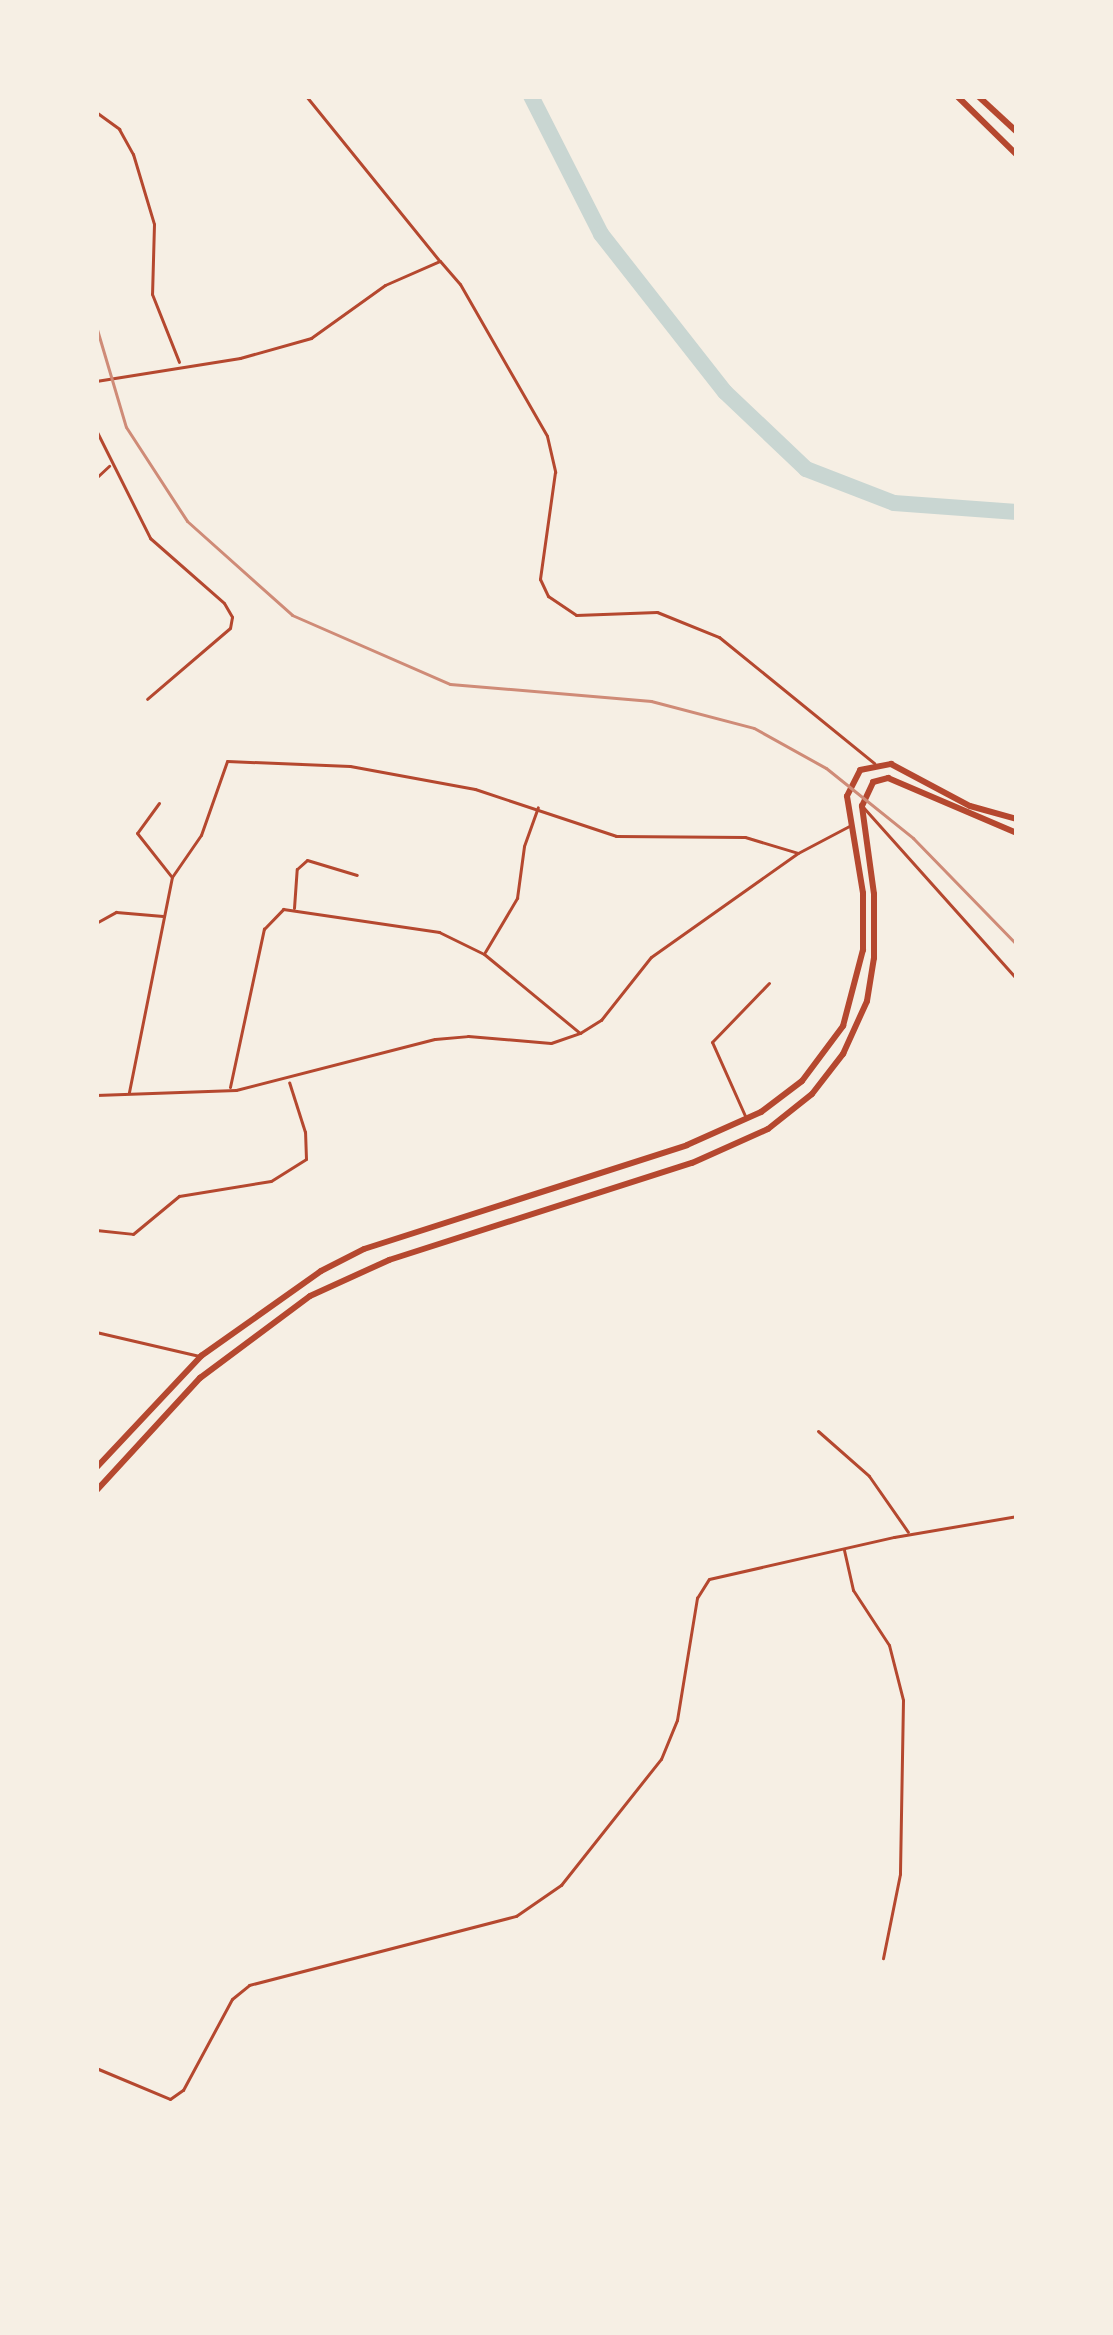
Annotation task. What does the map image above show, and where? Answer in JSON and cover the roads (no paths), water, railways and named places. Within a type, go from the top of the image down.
[{"type":"main road","points":[[957,96],[1017,155]]},
{"type":"main road","points":[[978,96],[1017,132]]},
{"type":"main road","points":[[97,1466],[202,1356],[267,1304],[364,1249],[643,1162],[761,1112],[817,1065],[843,1026],[863,950],[849,787],[860,770],[874,764],[900,768],[970,806],[1017,819]]},
{"type":"main road","points":[[96,1491],[200,1378],[310,1296],[389,1260],[675,1169],[768,1129],[830,1076],[866,1001],[874,958],[874,894],[862,806],[873,782],[888,778],[1017,833]]},
{"type":"main road","points":[[761,1112],[768,1129]]},
{"type":"street","points":[[307,96],[460,284],[547,436],[555,472],[540,579],[548,596],[576,615],[657,612],[700,628],[874,764]]},
{"type":"street","points":[[96,112],[119,129],[139,170],[154,224],[152,294],[180,365]]},
{"type":"street","points":[[96,381],[240,358],[311,338],[385,285],[440,261]]},
{"type":"street","points":[[96,430],[151,538],[224,603],[232,617],[230,628],[147,700]]},
{"type":"street","points":[[96,478],[110,465]]},
{"type":"street","points":[[129,1092],[172,877],[201,835],[218,798],[223,766],[232,760],[350,766],[538,807],[616,836],[745,836],[797,853]]},
{"type":"street","points":[[159,803],[137,833],[172,877]]},
{"type":"street","points":[[862,806],[1017,979]]},
{"type":"street","points":[[484,954],[517,898],[524,846],[538,807]]},
{"type":"street","points":[[96,1095],[289,1080],[435,1040],[468,1036],[551,1043],[580,1033],[601,1020],[651,957],[797,853],[853,824]]},
{"type":"street","points":[[293,910],[301,863],[307,860],[357,874]]},
{"type":"street","points":[[230,1088],[264,928],[272,914],[293,910],[439,932],[484,954],[580,1033]]},
{"type":"street","points":[[96,923],[116,912],[166,916]]},
{"type":"street","points":[[747,1119],[712,1042],[769,983]]},
{"type":"street","points":[[96,1230],[137,1233],[179,1196],[271,1181],[306,1159],[305,1132],[289,1080]]},
{"type":"street","points":[[96,1332],[202,1356]]},
{"type":"street","points":[[818,1431],[869,1476],[909,1534]]},
{"type":"street","points":[[96,2068],[170,2099],[183,2090],[225,2010],[249,1985],[532,1908],[583,1863],[661,1759],[677,1720],[702,1587],[722,1573],[1017,1516]]},
{"type":"street","points":[[844,1548],[848,1579],[889,1645],[903,1700],[900,1874],[883,1958]]},
{"type":"waterway","points":[[531,96],[601,234],[725,392],[806,469],[894,503],[1017,512]]},
{"type":"railway","points":[[96,326],[126,427],[187,521],[292,615],[450,684],[651,701],[754,728],[826,768],[913,838],[1017,945]]}]
